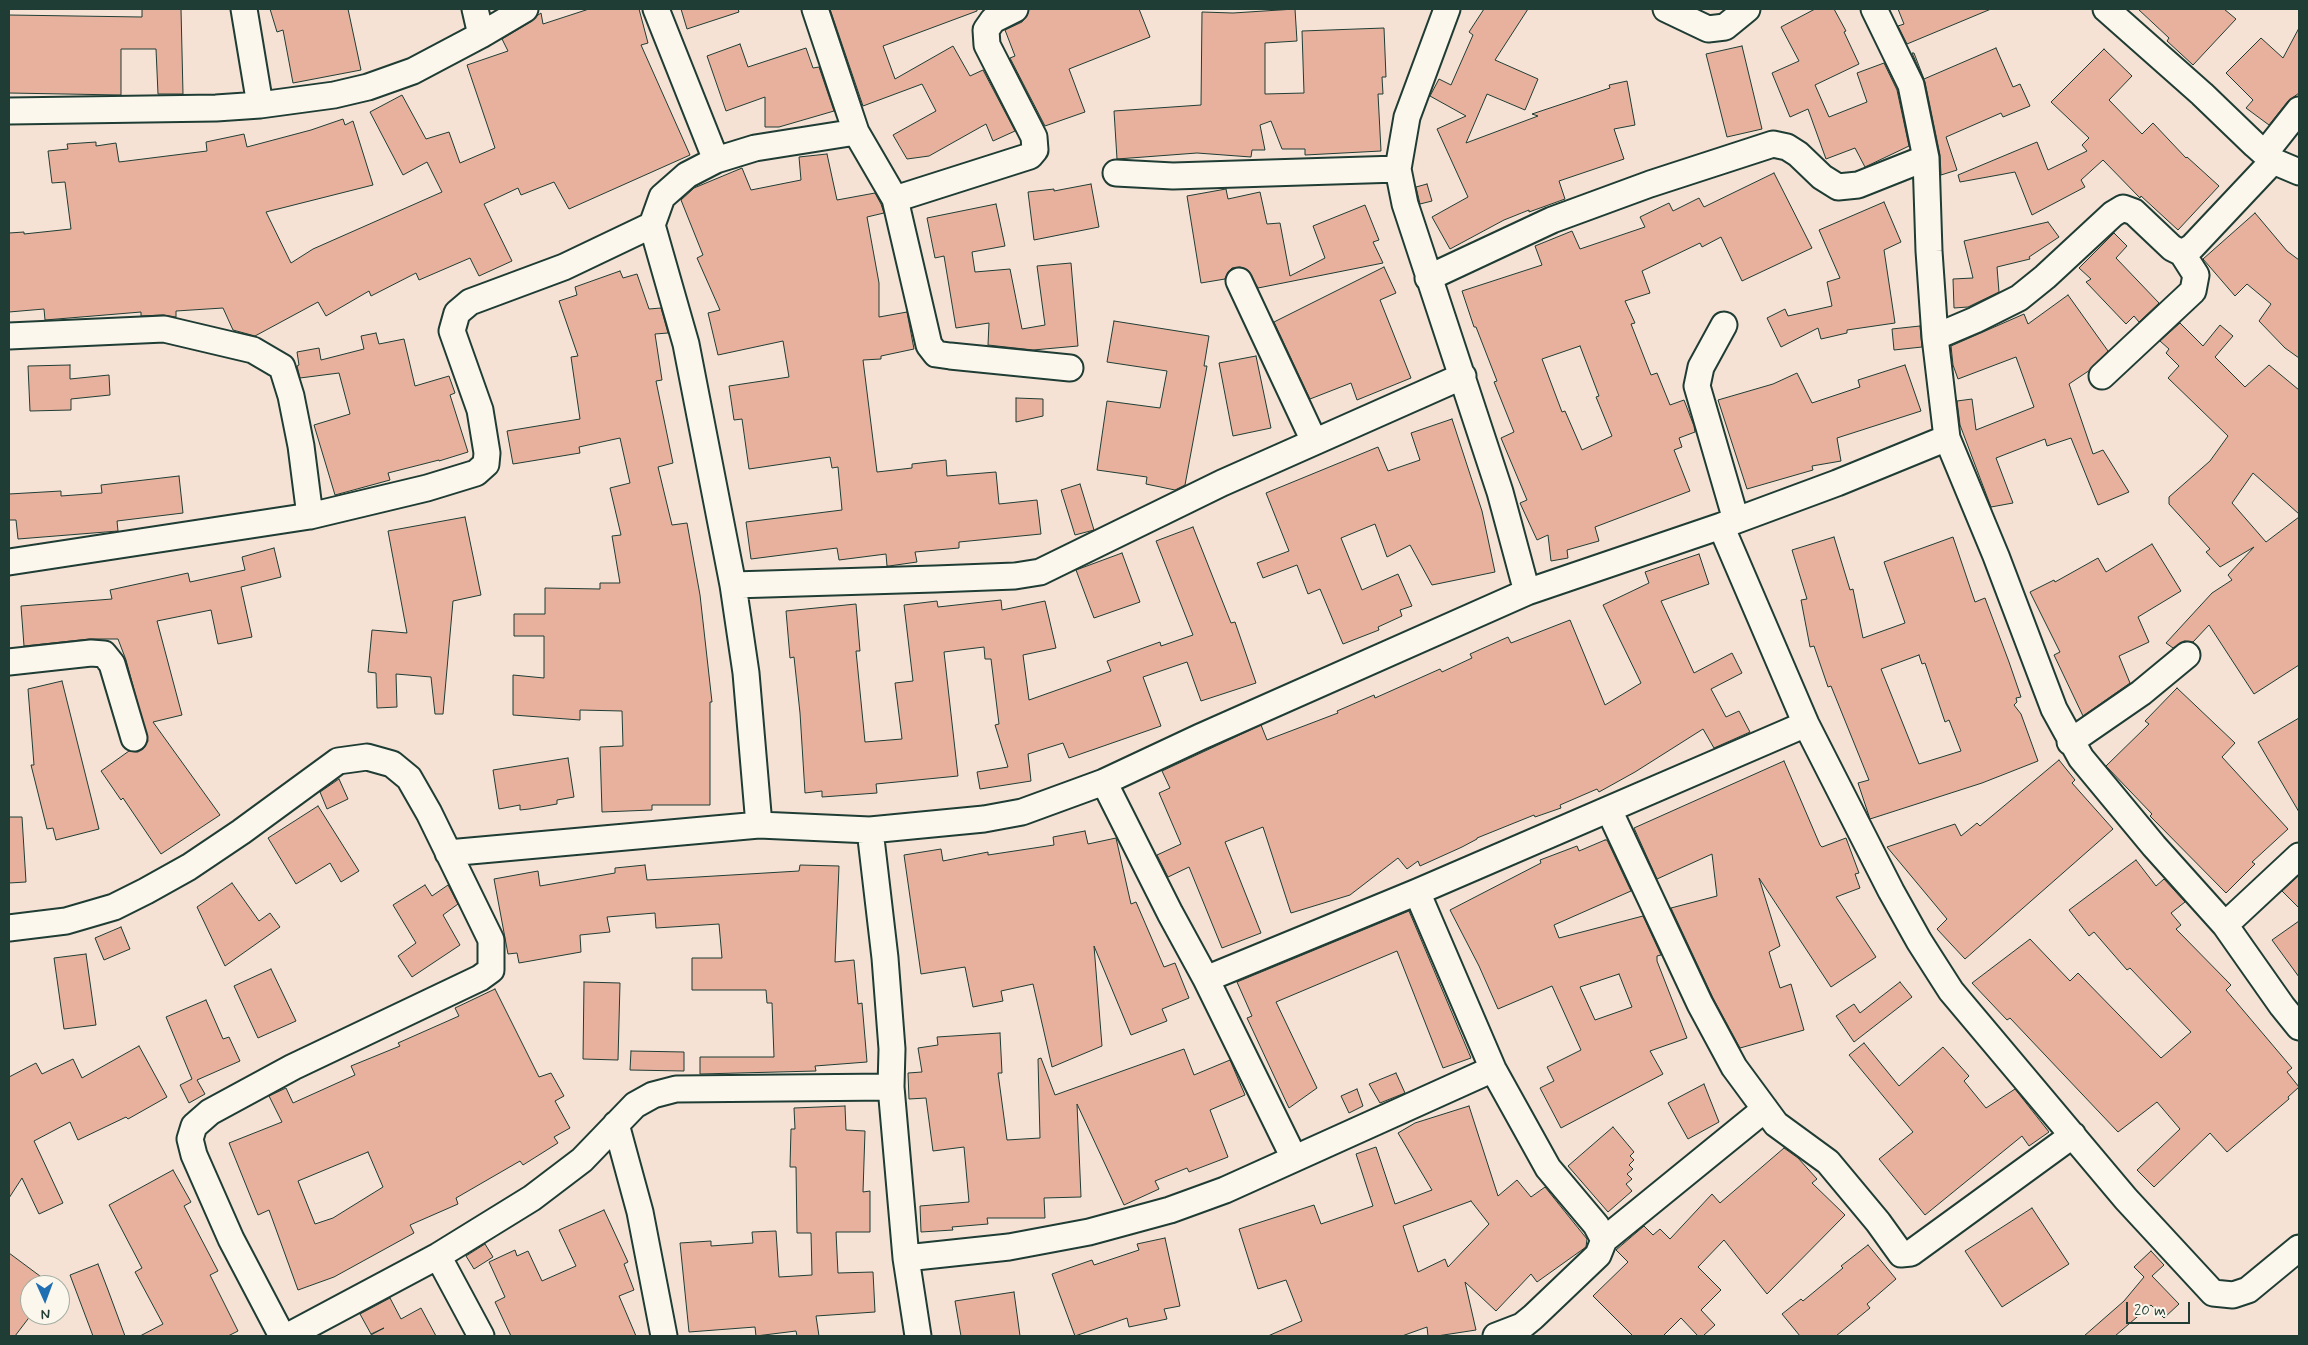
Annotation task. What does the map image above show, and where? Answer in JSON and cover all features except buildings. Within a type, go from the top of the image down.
[{"type":"street","points":[[244,9],[260,105]]},
{"type":"street","points":[[475,9],[481,35]]},
{"type":"street","points":[[9,111],[260,105],[334,95],[368,87],[413,71],[525,9]]},
{"type":"street","points":[[656,9],[716,160]]},
{"type":"street","points":[[815,9],[856,132],[895,199],[929,346],[936,354],[1070,368]]},
{"type":"street","points":[[895,199],[1030,156],[1035,150],[1034,137],[987,45],[986,30],[993,20],[1015,9]]},
{"type":"street","points":[[1447,9],[1407,117],[1398,169],[1405,204],[1500,492],[1527,592]]},
{"type":"street","points":[[1666,9],[1708,29],[1725,27],[1747,9]]},
{"type":"street","points":[[1874,9],[1911,85],[1926,158],[1929,251],[1935,337],[1947,438],[1996,556],[2054,709],[2070,742],[2081,758],[2154,846],[2225,925],[2299,1027]]},
{"type":"street","points":[[2106,9],[2269,157],[2299,172]]},
{"type":"street","points":[[2182,253],[2192,247],[2269,157],[2299,110]]},
{"type":"street","points":[[759,825],[746,673],[733,585],[686,344],[652,225],[662,197],[687,175],[716,160],[755,148],[856,132]]},
{"type":"street","points":[[1428,278],[1552,220],[1650,184],[1773,144],[1787,147],[1798,154],[1822,177],[1838,187],[1858,185],[1926,158]]},
{"type":"street","points":[[1116,173],[1173,176],[1398,169]]},
{"type":"street","points":[[1935,337],[1976,320],[2020,298],[2113,214],[2123,208],[2134,212],[2172,248],[2182,253],[2196,275],[2193,291],[2102,376]]},
{"type":"street","points":[[9,562],[310,516],[427,488],[476,473],[486,464],[487,453],[480,410],[452,331],[457,313],[470,302],[564,267],[652,225]]},
{"type":"street","points":[[1239,281],[1314,441]]},
{"type":"street","points":[[1724,325],[1700,367],[1697,386],[1728,523],[1806,724],[1890,891],[1918,942],[1945,983],[2168,1245],[2213,1293],[2233,1295],[2248,1290],[2299,1248]]},
{"type":"street","points":[[9,336],[164,329],[253,350],[282,367],[291,396],[301,446],[310,516]]},
{"type":"street","points":[[733,585],[988,577],[1040,572],[1222,483],[1463,376]]},
{"type":"street","points":[[448,853],[759,825],[870,830],[984,819],[1022,812],[1104,782],[1200,737],[1527,592],[1728,523],[1837,483],[1947,438]]},
{"type":"street","points":[[9,662],[91,653],[104,654],[112,664],[134,738]]},
{"type":"street","points":[[2070,742],[2141,693],[2187,655]]},
{"type":"street","points":[[1206,979],[1417,892],[1806,724]]},
{"type":"street","points":[[9,928],[66,921],[114,907],[138,895],[204,857],[338,761],[367,757],[392,764],[409,778],[491,940],[493,954],[491,970],[480,978],[293,1067],[210,1112],[194,1126],[190,1139],[194,1155],[231,1239],[282,1336]]},
{"type":"street","points":[[1104,782],[1170,913],[1206,979],[1294,1158]]},
{"type":"street","points":[[1609,810],[1700,1004],[1734,1067],[1776,1124],[1828,1162],[1878,1222],[1901,1254],[1910,1253],[2073,1135]]},
{"type":"street","points":[[870,830],[889,1005],[892,1050],[891,1087],[906,1258],[918,1336]]},
{"type":"street","points":[[2225,925],[2299,856]]},
{"type":"street","points":[[1417,892],[1492,1070],[1548,1168],[1596,1225],[1604,1240]]},
{"type":"street","points":[[906,1258],[1009,1247],[1089,1232],[1138,1220],[1225,1190],[1492,1070]]},
{"type":"street","points":[[288,1336],[438,1256],[532,1198],[582,1160],[635,1105],[654,1095],[676,1089],[891,1087]]},
{"type":"street","points":[[1496,1336],[1525,1331],[1540,1311],[1598,1255],[1604,1240],[1765,1109]]},
{"type":"street","points":[[616,1124],[640,1212],[664,1336]]},
{"type":"street","points":[[438,1256],[481,1336]]}]
